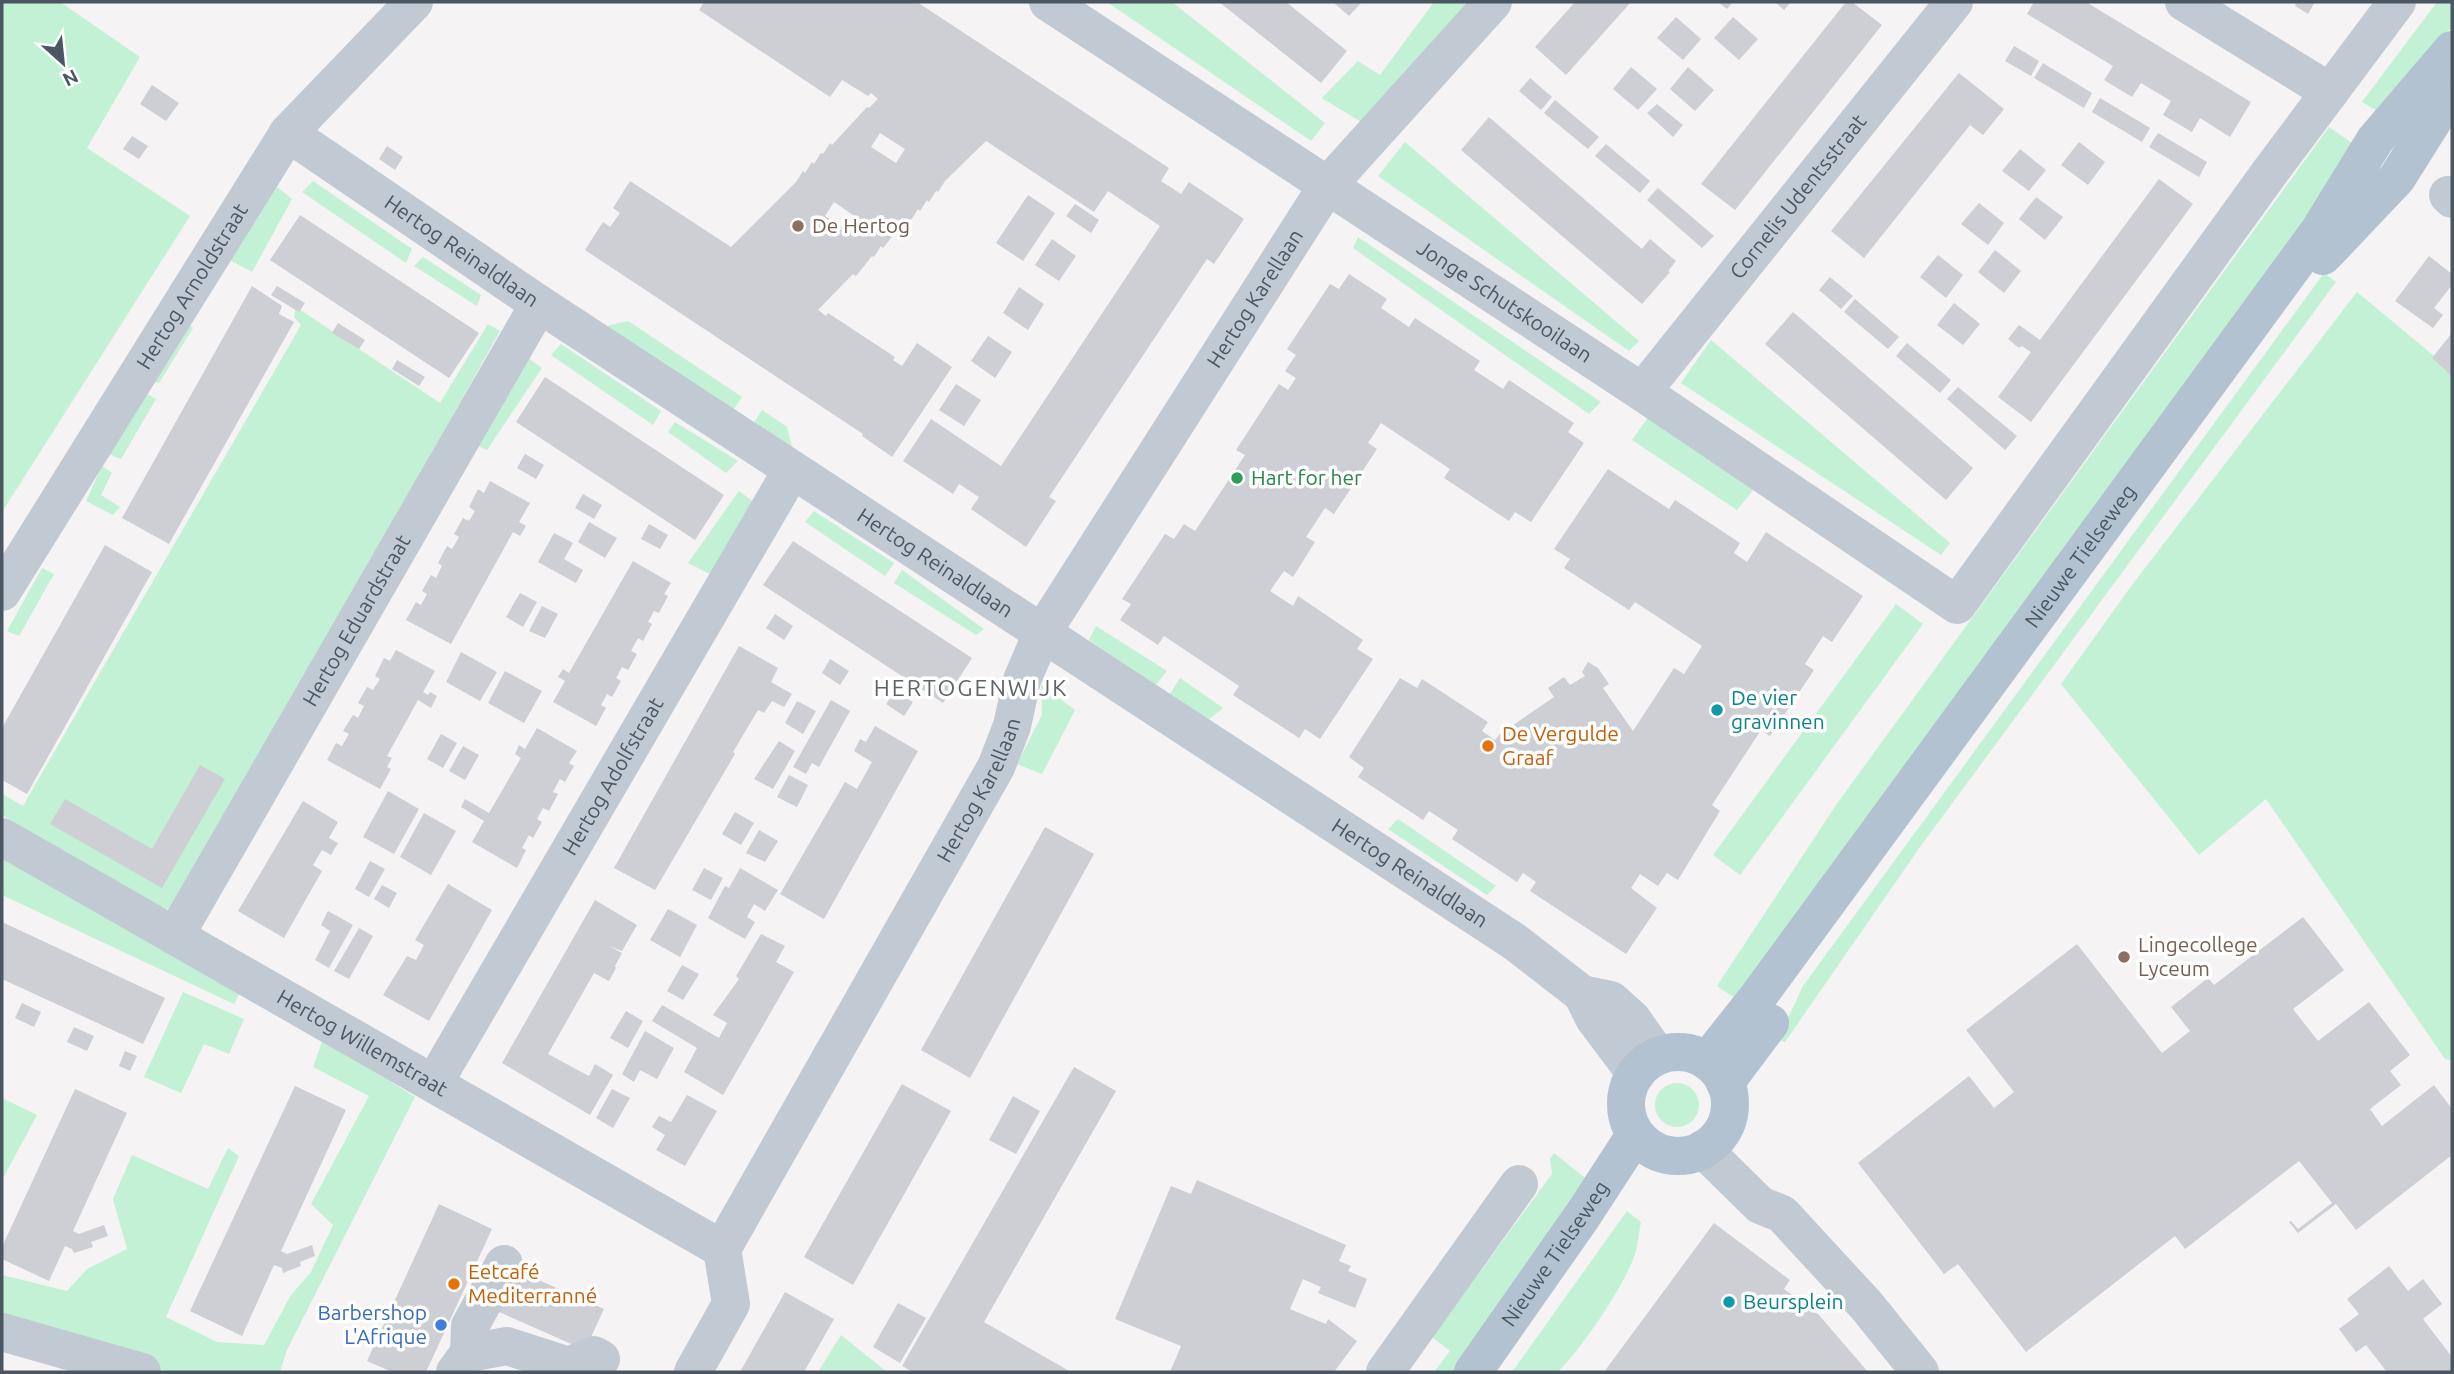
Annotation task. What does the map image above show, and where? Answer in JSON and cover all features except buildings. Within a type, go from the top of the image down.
[{"type":"main road","name":"Nieuwe Tielseweg","points":[[1716,1072],[1757,998],[2319,231],[2375,140],[2452,50]]},
{"type":"main road","name":"Nieuwe Tielseweg","points":[[1716,1072],[2331,246],[2397,178],[2452,90]]},
{"type":"main road","points":[[1687,1053],[1716,1072],[1730,1105],[1713,1140],[1680,1156],[1645,1143],[1626,1110],[1626,1097],[1647,1065],[1687,1053]]},
{"type":"main road","name":"Nieuwe Tielseweg","points":[[1473,1372],[1583,1215],[1645,1143]]},
{"type":"main road","name":"Nieuwe Tielseweg","points":[[1500,1372],[1645,1143]]},
{"type":"street","name":"Hertog Arnoldstraat","points":[[2,592],[288,133],[414,2]]},
{"type":"street","name":"Jonge Schutskooilaan","points":[[1048,2],[1642,392],[1957,606],[2330,92]]},
{"type":"street","name":"Hertog Karellaan","points":[[723,1249],[996,767],[1012,726],[1022,680],[1042,633],[1327,186],[1493,2]]},
{"type":"street","name":"Cornelis Udentsstraat","points":[[1642,392],[1954,2]]},
{"type":"street","points":[[2184,2],[2330,92],[2397,2]]},
{"type":"street","name":"Hertog Reinaldlaan","points":[[288,133],[539,304],[1515,942],[1582,994],[1611,1000],[1640,1029],[1647,1065]]},
{"type":"street","name":"Hertog Eduardstraat","points":[[175,936],[539,304]]},
{"type":"street","name":"Hertog Adolfstraat","points":[[434,1083],[792,470]]},
{"type":"street","name":"Hertog Willemstraat","points":[[2,837],[723,1249]]},
{"type":"street","points":[[1713,1140],[1776,1192],[1782,1214],[1866,1305],[1920,1372]]},
{"type":"street","points":[[1385,1372],[1519,1184]]},
{"type":"street","points":[[693,1372],[732,1304],[723,1249]]},
{"type":"street","points":[[462,1362],[470,1326],[504,1264]]},
{"type":"street","points":[[2,1332],[142,1372]]},
{"type":"street","points":[[462,1362],[507,1346],[569,1366],[594,1355],[601,1359]]},
{"type":"green space","points":[[2,2],[60,2],[140,57],[87,148],[190,216],[2,512]]},
{"type":"green space","points":[[1107,2],[1172,2],[1325,123],[1311,141]]},
{"type":"green space","points":[[1434,2],[1477,2],[1366,125],[1322,98],[1358,61],[1380,75]]},
{"type":"green space","points":[[2437,2],[2452,2],[2452,26],[2386,116],[2362,102]]},
{"type":"green space","points":[[2329,127],[2359,148],[1743,1004],[1717,986],[1836,805]]},
{"type":"green space","points":[[1405,142],[1639,341],[1629,351],[1378,176]]},
{"type":"green space","points":[[313,181],[412,249],[406,263],[302,192]]},
{"type":"green space","points":[[277,187],[292,199],[252,272],[228,259]]},
{"type":"green space","points":[[1358,237],[1601,402],[1589,414],[1353,248]]},
{"type":"green space","points":[[423,257],[481,295],[477,306],[414,266]]},
{"type":"green space","points":[[2324,273],[2336,282],[1920,847],[1785,1042],[1774,1037],[1790,1014],[1803,986]]},
{"type":"green space","points":[[2357,292],[2452,371],[2452,1061],[2445,1059],[2266,799],[2199,855],[2061,684],[2132,585]]},
{"type":"green space","points":[[296,307],[440,403],[488,324],[500,331],[175,912],[148,901],[2,815],[2,794],[23,806],[301,325],[294,317]]},
{"type":"green space","points":[[184,321],[193,328],[159,383],[149,381]]},
{"type":"green space","points":[[628,321],[742,397],[731,413],[606,326]]},
{"type":"green space","points":[[1711,340],[1950,543],[1941,555],[1681,383]]},
{"type":"green space","points":[[561,344],[661,411],[653,425],[551,355]]},
{"type":"green space","points":[[524,355],[542,368],[487,450],[472,443]]},
{"type":"green space","points":[[144,392],[156,399],[121,459],[108,454]]},
{"type":"green space","points":[[762,410],[787,427],[793,451],[752,426]]},
{"type":"green space","points":[[1648,418],[1754,489],[1737,510],[1632,440]]},
{"type":"green space","points":[[675,422],[738,461],[726,473],[668,432]]},
{"type":"green space","points":[[102,466],[112,473],[101,495],[120,507],[113,515],[86,501]]},
{"type":"green space","points":[[739,491],[755,503],[710,574],[688,563]]},
{"type":"green space","points":[[814,511],[894,563],[885,576],[805,522]]},
{"type":"green space","points":[[42,568],[54,574],[19,636],[7,631]]},
{"type":"green space","points":[[902,570],[984,629],[976,635],[894,583]]},
{"type":"green space","points":[[1896,604],[1923,624],[1740,875],[1713,855]]},
{"type":"green space","points":[[1096,626],[1167,671],[1155,686],[1089,640]]},
{"type":"green space","points":[[1180,678],[1223,708],[1208,720],[1170,694]]},
{"type":"green space","points":[[1041,685],[1075,710],[1042,774],[1017,764],[1042,715]]},
{"type":"green space","points":[[1398,819],[1496,886],[1487,895],[1388,829]]},
{"type":"green space","points":[[2,855],[242,989],[234,1004],[2,895]]},
{"type":"green space","points":[[183,992],[244,1019],[229,1054],[204,1044],[181,1093],[144,1077]]},
{"type":"green space","points":[[323,1039],[415,1097],[287,1350],[280,1372],[171,1372],[2,1323],[2,1275],[67,1291],[87,1269],[127,1249],[113,1199],[132,1155],[208,1189],[228,1148],[239,1156],[166,1317],[217,1342],[264,1345],[291,1295],[311,1272],[333,1225],[311,1204],[369,1096],[313,1067]]},
{"type":"green space","points":[[1677,1083],[1692,1090],[1699,1105],[1692,1120],[1677,1127],[1662,1120],[1655,1105],[1662,1090]]},
{"type":"green space","points":[[2,1098],[37,1115],[2,1180]]},
{"type":"green space","points":[[1554,1153],[1589,1181],[1463,1372],[1434,1372],[1450,1351],[1432,1337],[1552,1174],[1550,1159]]},
{"type":"green space","points":[[1627,1211],[1641,1222],[1635,1254],[1613,1299],[1590,1332],[1558,1372],[1512,1372]]},
{"type":"green space","points":[[841,1335],[887,1372],[818,1372]]},
{"type":"place","name":"De Hertog","points":[[798,226]]},
{"type":"place","name":"Hart for her","points":[[1237,478]]},
{"type":"place","name":"De vier gravinnen","points":[[1717,710]]},
{"type":"place","name":"De Vergulde Graaf","points":[[1488,746]]},
{"type":"place","name":"Lingecollege Lyceum","points":[[2124,957]]},
{"type":"place","name":"Eetcafé Mediterranné","points":[[454,1284]]},
{"type":"place","name":"Beursplein","points":[[1729,1302]]},
{"type":"place","name":"Barbershop L'Afrique","points":[[441,1325]]},
{"type":"district","name":"HERTOGENWIJK","points":[[971,688]]}]
